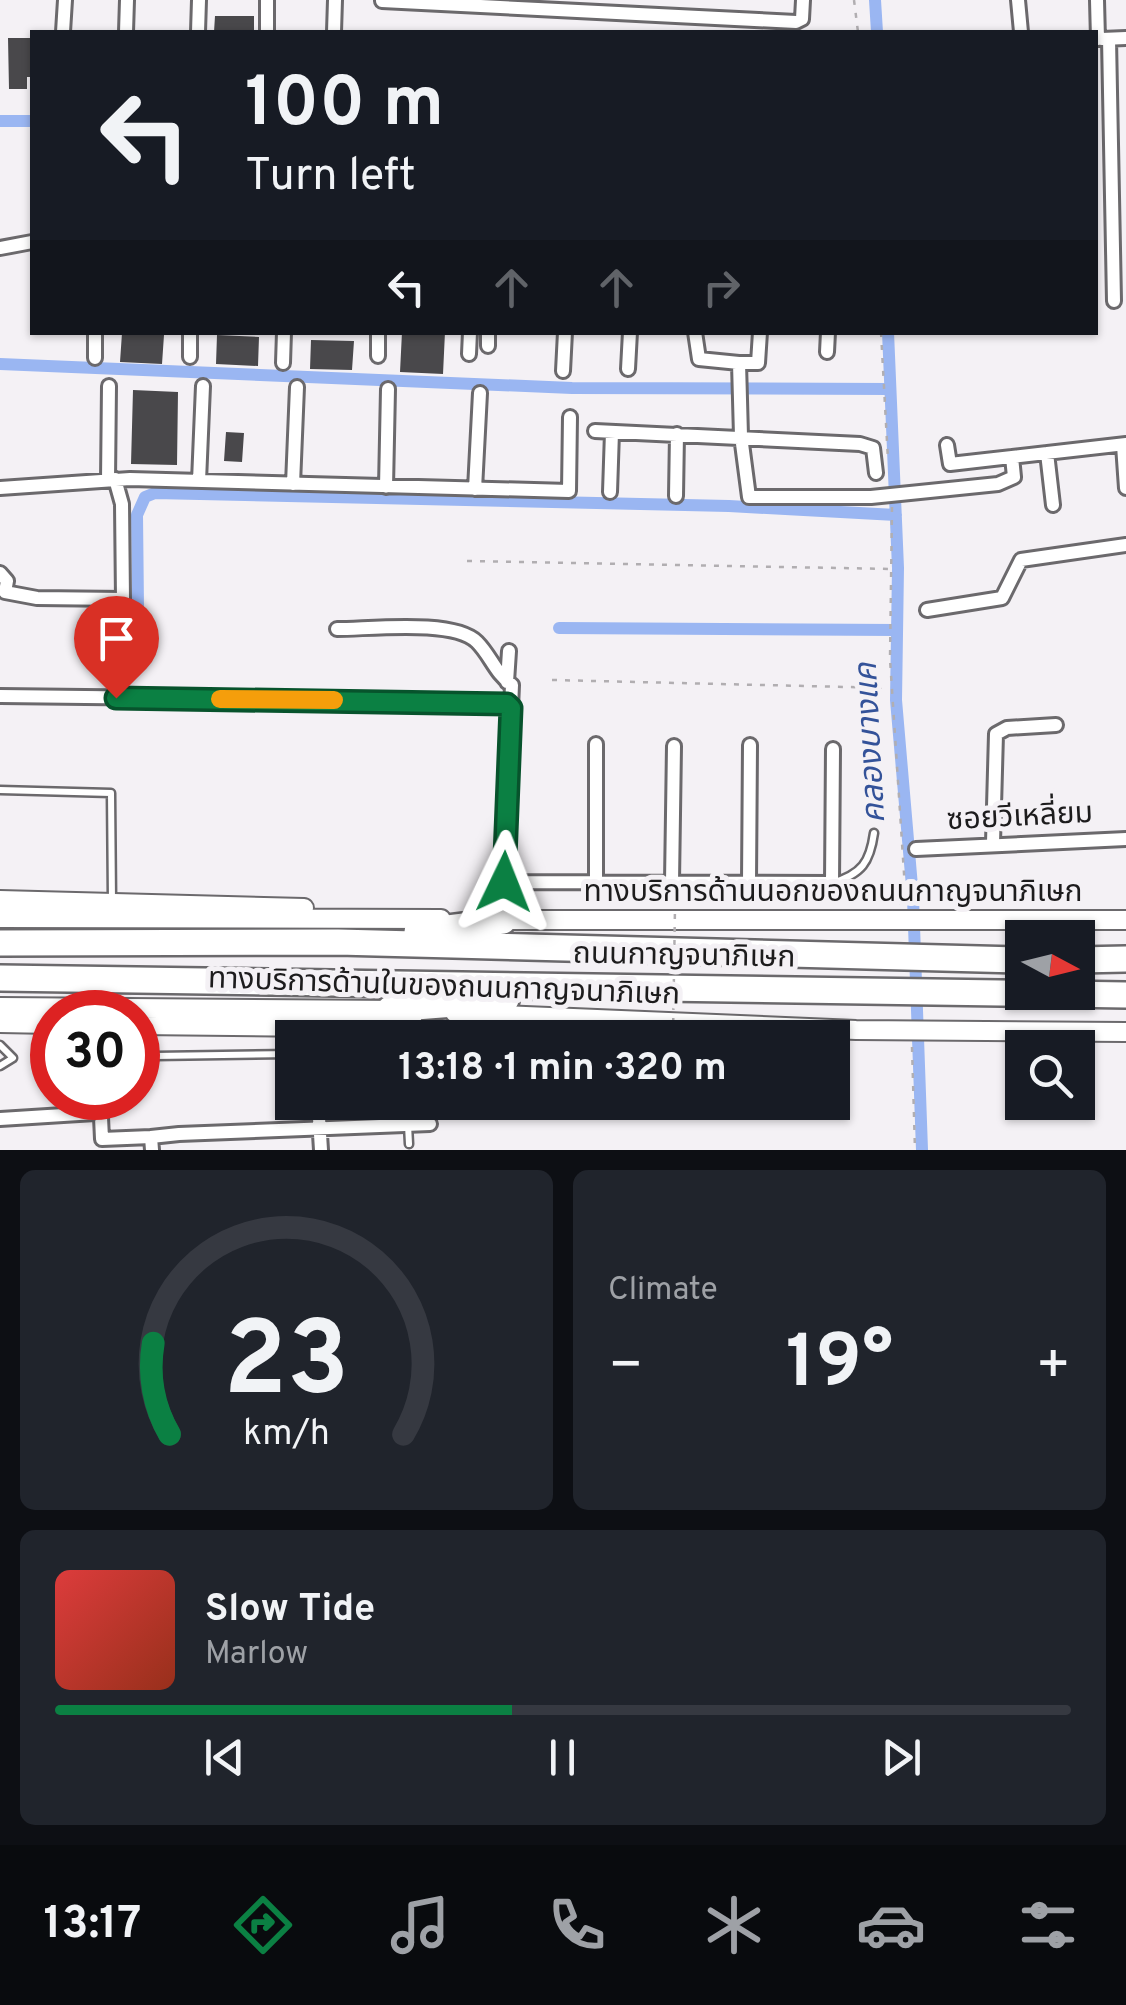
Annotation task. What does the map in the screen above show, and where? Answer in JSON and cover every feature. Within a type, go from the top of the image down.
[{"type":"highway","points":[[338,942],[502,920]]},
{"type":"highway","name":"ถนนกาญจนาภิเษก","points":[[0,943],[79,930],[338,942],[1005,960]]},
{"type":"highway","points":[[1095,960],[1126,959]]},
{"type":"highway","name":"ถนนกาญจนาภิเษก","points":[[0,978],[1126,995]]},
{"type":"highway","points":[[399,1020],[646,989]]},
{"type":"main road","points":[[0,900],[275,905],[404,919]]},
{"type":"main road","name":"ทางบริการด้านนอกของถนนกาญจนาภิเษก","points":[[0,918],[79,930],[404,919],[1126,920]]},
{"type":"main road","name":"ทางบริการด้านในของถนนกาญจนาภิเษก","points":[[0,1006],[368,1020]]},
{"type":"main road","name":"ทางบริการด้านในของถนนกาญจนาภิเษก","points":[[400,1020],[457,1014],[517,1020]]},
{"type":"main road","points":[[0,1025],[30,1024]]},
{"type":"main road","points":[[160,1026],[275,1030]]},
{"type":"main road","name":"ทางบริการด้านในของถนนกาญจนาภิเษก","points":[[850,1030],[1126,1032]]},
{"type":"street","points":[[64,30],[65,0]]},
{"type":"street","points":[[126,30],[127,0]]},
{"type":"street","points":[[198,30],[199,0]]},
{"type":"street","points":[[266,30],[267,0]]},
{"type":"street","points":[[334,30],[335,0]]},
{"type":"street","points":[[382,1],[648,7],[796,22],[802,18],[803,0]]},
{"type":"street","points":[[1018,0],[1020,30]]},
{"type":"street","points":[[1096,0],[1120,249],[1114,301]]},
{"type":"street","points":[[1101,39],[1126,38]]},
{"type":"street","points":[[0,248],[30,242]]},
{"type":"street","points":[[95,358],[96,335]]},
{"type":"street","points":[[190,335],[190,357]]},
{"type":"street","points":[[283,363],[284,335]]},
{"type":"street","points":[[378,335],[378,356]]},
{"type":"street","points":[[469,354],[470,335]]},
{"type":"street","points":[[563,371],[565,335]]},
{"type":"street","points":[[628,369],[630,335]]},
{"type":"street","points":[[695,335],[699,359],[739,368],[758,363],[760,335]]},
{"type":"street","points":[[827,352],[828,335]]},
{"type":"street","points":[[739,368],[741,436],[749,497],[871,497],[1011,480],[1016,471],[1012,457]]},
{"type":"street","points":[[0,573],[7,581],[3,594],[123,598],[122,504],[111,479],[109,386]]},
{"type":"street","points":[[199,481],[203,386]]},
{"type":"street","points":[[293,484],[296,387]]},
{"type":"street","points":[[386,488],[388,389]]},
{"type":"street","points":[[476,489],[480,393]]},
{"type":"street","points":[[0,488],[111,479],[569,491],[570,417]]},
{"type":"street","points":[[594,431],[868,445],[882,472]]},
{"type":"street","points":[[610,492],[612,432]]},
{"type":"street","points":[[676,496],[677,434]]},
{"type":"street","points":[[948,445],[950,464],[1124,444],[1126,488]]},
{"type":"street","points":[[1047,453],[1053,504]]},
{"type":"street","points":[[926,610],[1002,598],[1021,560],[1126,545]]},
{"type":"street","points":[[337,629],[446,629],[466,634],[513,688],[502,920]]},
{"type":"street","points":[[507,682],[508,651]]},
{"type":"street","points":[[0,696],[504,702],[511,708]]},
{"type":"street","points":[[993,843],[996,734],[1006,728],[1056,725]]},
{"type":"street","points":[[596,744],[596,882]]},
{"type":"street","points":[[750,745],[750,882]]},
{"type":"street","points":[[672,882],[674,746]]},
{"type":"street","points":[[504,882],[832,882],[833,748]]},
{"type":"street","name":"ซอยวีเหลี่ยม","points":[[916,850],[1126,839]]},
{"type":"street","points":[[0,1119],[95,1113],[100,1117],[102,1139],[152,1144],[320,1127],[430,1124]]},
{"type":"street","points":[[319,1120],[320,1150]]},
{"type":"lane","points":[[0,790],[111,793],[112,902]]},
{"type":"lane","points":[[832,882],[858,872],[870,859],[874,833]]},
{"type":"lane","points":[[0,1045],[13,1058],[0,1066]]},
{"type":"lane","points":[[160,1056],[275,1054]]},
{"type":"lane","points":[[408,1125],[410,1144]]},
{"type":"path","points":[[854,0],[858,30]]},
{"type":"path","points":[[881,335],[882,472]]},
{"type":"path","points":[[890,491],[891,688],[906,903]]},
{"type":"path","points":[[468,560],[892,569]]},
{"type":"path","points":[[552,680],[891,688]]},
{"type":"path","points":[[673,1020],[675,907]]},
{"type":"path","points":[[912,1046],[915,1150]]},
{"type":"building","points":[[215,16],[254,16],[254,30],[214,30]]},
{"type":"building","points":[[8,38],[30,38],[27,89],[9,89]]},
{"type":"building","points":[[122,335],[164,335],[162,364],[120,362]]},
{"type":"building","points":[[217,335],[259,337],[258,366],[216,364]]},
{"type":"building","points":[[402,335],[445,335],[443,374],[400,372]]},
{"type":"building","points":[[311,340],[354,341],[352,370],[310,369]]},
{"type":"building","points":[[133,390],[178,392],[177,465],[131,464]]},
{"type":"building","points":[[226,432],[244,433],[242,462],[224,461]]},
{"type":"waterway","name":"คลองบางแค","points":[[875,0],[877,30]]},
{"type":"waterway","points":[[0,121],[30,121]]},
{"type":"waterway","name":"คลองบางแค","points":[[888,335],[898,568],[896,700],[913,898],[922,1150]]},
{"type":"waterway","points":[[0,364],[572,388],[890,389]]},
{"type":"waterway","points":[[138,607],[137,515],[145,497],[155,493],[729,506],[896,515]]},
{"type":"waterway","points":[[559,628],[896,630]]},
{"type":"slow traffic","points":[[220,699],[334,700]]},
{"type":"route","points":[[116,698],[504,702],[511,708],[504,882]]}]
